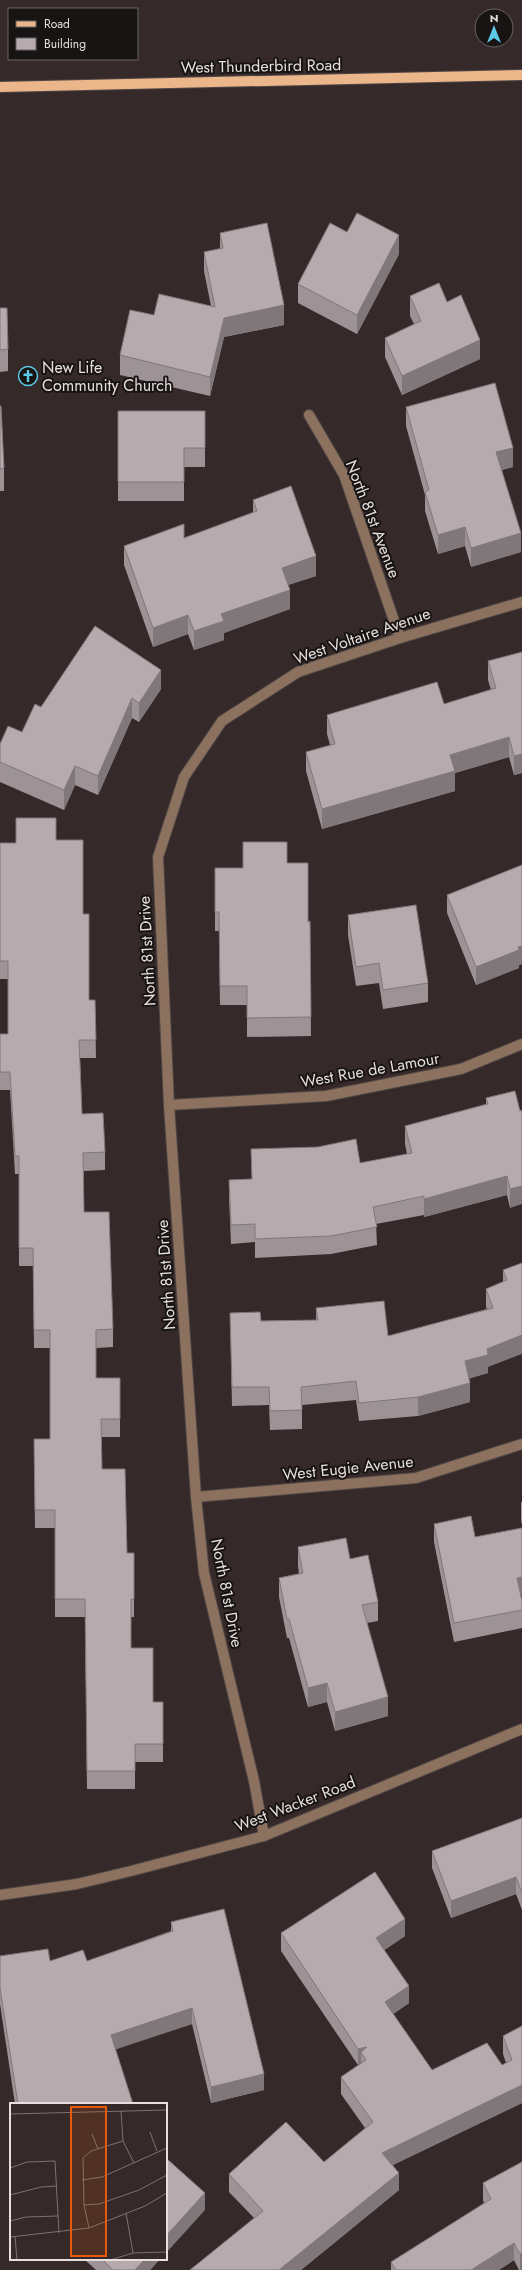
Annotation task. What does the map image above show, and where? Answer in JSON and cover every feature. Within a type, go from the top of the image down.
[{"type":"main road","name":"West Thunderbird Road","points":[[0,87],[522,75]]},
{"type":"street","name":"North 81st Avenue","points":[[309,415],[344,475],[400,638]]},
{"type":"street","name":"West Voltaire Avenue","points":[[222,721],[298,672],[400,638],[522,602]]},
{"type":"street","name":"North 81st Drive","points":[[222,721],[184,777],[158,856],[169,1105],[196,1497],[204,1572],[254,1781],[264,1836]]},
{"type":"street","name":"West Rue de Lamour","points":[[169,1105],[326,1096],[461,1069],[522,1044]]},
{"type":"street","name":"West Eugie Avenue","points":[[196,1497],[416,1478],[522,1444]]},
{"type":"street","name":"West Wacker Road","points":[[0,1895],[77,1884],[131,1872],[264,1836],[522,1729]]},
{"type":"building","points":[[357,213],[399,235],[357,315],[298,284],[330,223],[347,232]]},
{"type":"building","points":[[267,223],[284,305],[224,318],[210,377],[120,355],[130,310],[154,315],[159,294],[215,307],[204,252],[223,248],[220,233]]},
{"type":"building","points":[[439,283],[447,302],[461,295],[480,340],[402,376],[385,338],[421,321],[410,296]]},
{"type":"building","points":[[0,308],[7,308],[8,349],[0,350]]},
{"type":"building","points":[[495,383],[513,448],[496,452],[521,533],[471,548],[465,527],[438,535],[425,492],[429,490],[406,407]]},
{"type":"building","points":[[0,406],[4,468],[0,469]]},
{"type":"building","points":[[118,411],[205,411],[205,448],[184,448],[184,482],[118,482]]},
{"type":"building","points":[[291,486],[316,556],[282,568],[290,590],[221,614],[224,621],[194,631],[188,615],[153,628],[124,546],[184,524],[184,538],[257,511],[253,500]]},
{"type":"building","points":[[95,626],[161,670],[139,703],[132,698],[98,776],[75,766],[64,790],[0,762],[0,744],[8,726],[22,732],[35,704],[41,707]]},
{"type":"building","points":[[522,652],[522,754],[514,756],[509,737],[450,755],[455,771],[322,809],[306,752],[335,744],[327,715],[437,682],[444,704],[496,688],[488,661]]},
{"type":"building","points":[[16,818],[56,818],[56,840],[83,840],[83,914],[89,914],[89,1000],[95,1000],[96,1040],[79,1040],[82,1114],[103,1113],[105,1152],[83,1153],[84,1212],[109,1212],[113,1329],[96,1330],[96,1378],[120,1378],[120,1419],[101,1419],[102,1469],[125,1469],[127,1553],[134,1553],[134,1599],[131,1599],[131,1648],[153,1648],[153,1702],[163,1702],[163,1744],[135,1744],[135,1771],[87,1771],[85,1599],[55,1599],[55,1510],[35,1510],[34,1439],[50,1439],[50,1330],[34,1330],[33,1248],[19,1248],[19,1156],[15,1156],[10,1072],[0,1072],[0,1034],[8,1034],[8,961],[0,961],[0,843],[16,843]]},
{"type":"building","points":[[243,842],[287,842],[287,863],[308,863],[311,1017],[247,1018],[247,986],[220,986],[219,912],[215,912],[215,868],[243,868]]},
{"type":"building","points":[[522,865],[522,946],[518,947],[519,950],[476,967],[447,895]]},
{"type":"building","points":[[416,905],[428,983],[383,990],[379,963],[356,967],[348,915]]},
{"type":"building","points":[[515,1091],[520,1111],[522,1110],[522,1186],[510,1189],[507,1176],[424,1199],[424,1196],[373,1207],[377,1227],[331,1236],[255,1239],[255,1224],[231,1225],[229,1180],[252,1179],[251,1149],[318,1147],[356,1139],[360,1163],[412,1153],[405,1126],[488,1104],[486,1098]]},
{"type":"building","points":[[522,1263],[522,1335],[487,1349],[488,1355],[465,1361],[470,1383],[418,1397],[359,1403],[356,1381],[301,1387],[302,1410],[270,1411],[269,1387],[232,1387],[230,1313],[260,1312],[261,1321],[318,1320],[316,1308],[384,1301],[388,1336],[493,1308],[486,1289],[507,1280],[503,1270]]},
{"type":"building","points":[[471,1516],[475,1537],[522,1528],[522,1577],[517,1578],[522,1601],[522,1610],[454,1623],[434,1524]]},
{"type":"building","points":[[346,1538],[350,1559],[368,1555],[378,1602],[362,1605],[388,1697],[335,1712],[327,1683],[308,1688],[289,1619],[287,1619],[279,1578],[303,1573],[298,1547]]},
{"type":"building","points":[[522,1818],[522,1893],[516,1877],[451,1901],[432,1851]]},
{"type":"building","points":[[375,1872],[405,1919],[376,1938],[409,1986],[385,2002],[432,2070],[487,2043],[502,2065],[512,2060],[503,2036],[522,2026],[522,2085],[382,2153],[399,2173],[279,2270],[190,2270],[263,2211],[229,2174],[286,2122],[324,2162],[373,2122],[341,2077],[366,2060],[361,2052],[367,2047],[358,2049],[281,1933]]},
{"type":"building","points":[[224,1909],[264,2074],[211,2087],[192,2008],[111,2035],[133,2103],[18,2103],[0,1988],[0,1956],[48,1949],[50,1961],[83,1950],[87,1961],[173,1931],[171,1922]]},
{"type":"building","points":[[167,2159],[205,2193],[167,2235]]},
{"type":"building","points":[[522,2162],[522,2253],[520,2254],[514,2243],[471,2270],[396,2270],[391,2262],[491,2199],[483,2183]]},
{"type":"building","points":[[103,2260],[144,2260],[135,2270],[113,2270]]},
{"type":"place","name":"New Life Community Church","points":[[28,376]]}]
